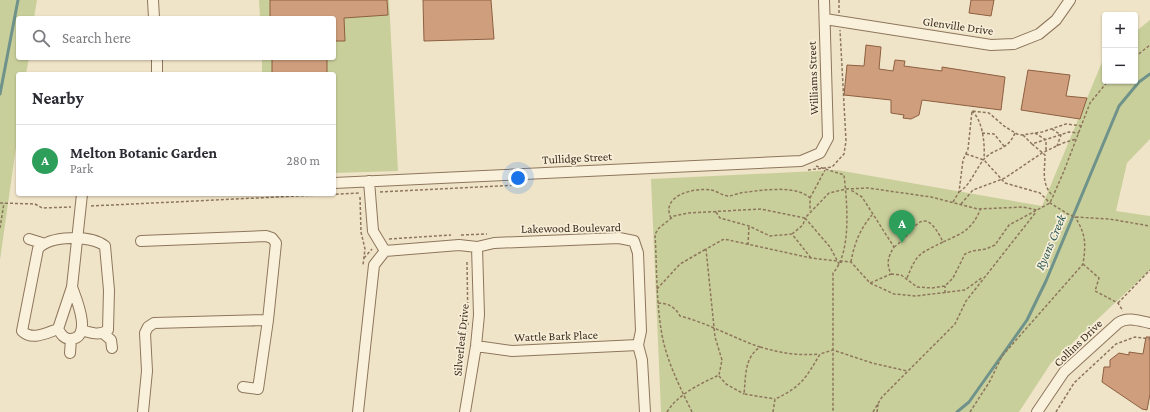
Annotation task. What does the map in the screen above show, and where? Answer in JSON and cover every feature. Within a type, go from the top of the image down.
[{"type":"street","points":[[154,0],[154,16]]},
{"type":"street","name":"Williams Street","points":[[820,154],[828,138],[824,0]]},
{"type":"street","name":"Glenville Drive","points":[[825,19],[991,45],[1014,44],[1039,34],[1056,20],[1070,0]]},
{"type":"street","points":[[156,60],[157,72]]},
{"type":"street","name":"Tullidge Street","points":[[336,183],[801,160],[820,154]]},
{"type":"street","points":[[358,412],[374,265],[382,247],[373,231],[369,181]]},
{"type":"street","points":[[72,287],[81,314],[82,330],[80,335],[71,339],[61,335],[58,329],[72,287],[79,238],[82,196]]},
{"type":"street","points":[[141,241],[266,236],[272,238],[276,243],[268,320],[258,389],[243,387]]},
{"type":"street","points":[[29,239],[42,243],[79,238],[105,246],[109,319],[108,330],[103,333],[96,334],[82,330]]},
{"type":"street","name":"Lakewood Boulevard","points":[[382,247],[472,246],[494,243],[619,238],[634,241],[638,253],[641,331],[638,345],[642,360],[645,412]]},
{"type":"street","points":[[42,243],[38,249],[22,331],[26,335],[34,336],[58,329]]},
{"type":"street","name":"Silverleaf Drive","points":[[465,412],[478,328],[472,246]]},
{"type":"street","name":"Collins Drive","points":[[1037,412],[1064,372],[1122,319],[1128,319]]},
{"type":"street","points":[[1128,319],[1150,323]]},
{"type":"street","points":[[143,412],[147,371],[146,333],[148,327],[154,323],[268,320]]},
{"type":"street","points":[[103,333],[111,340],[112,348]]},
{"type":"street","points":[[70,353],[71,339]]},
{"type":"street","name":"Wattle Bark Place","points":[[476,346],[512,351],[638,345]]},
{"type":"path","points":[[1138,55],[1150,45]]},
{"type":"path","points":[[870,283],[891,274],[901,275],[907,278],[917,287],[932,288],[945,286],[953,278],[965,254],[972,250],[986,250],[996,245],[1009,224],[1050,203],[1090,103],[1106,84]]},
{"type":"path","points":[[972,111],[989,113],[997,121],[1015,133],[1022,135],[1052,129],[1066,124],[1082,126]]},
{"type":"path","points":[[972,111],[976,114],[982,133],[984,160]]},
{"type":"path","points":[[953,202],[958,192],[963,160],[968,149],[972,111]]},
{"type":"path","points":[[1052,129],[1061,134]]},
{"type":"path","points":[[1032,144],[1061,134],[1070,132],[1079,133]]},
{"type":"path","points":[[982,133],[994,134],[1004,146]]},
{"type":"path","points":[[958,192],[967,185],[986,157],[1004,146],[1015,133]]},
{"type":"path","points":[[1035,133],[1046,140]]},
{"type":"path","points":[[1057,146],[1061,134]]},
{"type":"path","points":[[1022,135],[1045,155],[1043,175],[1048,190],[1053,196]]},
{"type":"path","points":[[961,204],[974,190],[1001,179],[1046,151],[1076,139]]},
{"type":"path","points":[[1046,140],[1046,151]]},
{"type":"path","points":[[966,154],[984,160],[991,166],[1001,179],[1016,187],[1040,193],[1050,203],[1068,214],[1150,226]]},
{"type":"path","points":[[801,160],[844,175],[847,189],[845,250],[839,265]]},
{"type":"path","points":[[810,212],[810,198],[826,169]]},
{"type":"path","points":[[716,212],[720,218],[749,226],[770,236],[792,234],[803,225],[804,218],[829,193],[847,189],[868,188],[931,197],[981,208],[1022,207],[1038,210]]},
{"type":"path","points":[[847,189],[857,192],[862,197],[872,215],[894,247]]},
{"type":"path","points":[[671,218],[667,211],[668,206],[674,198],[697,190],[712,190],[728,196],[746,192],[788,190],[804,192],[810,198]]},
{"type":"path","points":[[360,193],[360,232],[364,240],[364,265]]},
{"type":"path","points":[[0,228],[4,203]]},
{"type":"path","points":[[907,278],[915,259],[921,252],[965,233],[977,218],[981,208]]},
{"type":"path","points":[[692,412],[676,380],[666,349],[662,335],[658,303],[655,234],[671,218],[688,213],[761,209],[804,218],[830,247],[839,265]]},
{"type":"path","points":[[873,412],[882,397],[955,324],[966,301],[1038,210]]},
{"type":"path","points":[[850,262],[863,225],[872,215]]},
{"type":"path","points":[[970,412],[990,381],[1002,356],[1083,264],[1085,248],[1083,230],[1075,216]]},
{"type":"path","points":[[891,274],[888,268],[888,260],[894,247],[901,242],[916,224],[926,221],[936,228],[943,242]]},
{"type":"path","points":[[748,245],[749,226]]},
{"type":"path","points":[[460,235],[490,234]]},
{"type":"path","points":[[792,234],[811,258]]},
{"type":"path","points":[[364,258],[373,248],[382,247],[392,237],[452,235]]},
{"type":"path","points":[[467,235],[472,246],[467,327],[478,328]]},
{"type":"path","points":[[657,289],[680,264],[724,239],[811,258],[837,261]]},
{"type":"path","points":[[706,249],[715,330],[722,360],[719,375],[726,384],[744,394],[775,399],[792,391],[802,383],[820,354]]},
{"type":"path","points":[[833,412],[833,273],[842,261],[850,262],[870,283],[894,294],[916,296],[965,290],[985,276]]},
{"type":"path","points":[[1083,264],[1099,278],[1095,291],[1118,303],[1128,319]]},
{"type":"path","points":[[1118,303],[1150,270]]},
{"type":"path","points":[[944,293],[945,286]]},
{"type":"path","points":[[658,303],[667,303],[677,311],[680,316],[701,321],[715,330],[760,347],[781,353],[800,356],[820,354],[832,350],[872,363],[908,371]]},
{"type":"path","points":[[1056,412],[1074,383],[1116,344],[1134,337],[1150,339]]},
{"type":"path","points":[[744,394],[747,364],[752,353],[760,347]]},
{"type":"path","points":[[667,412],[672,403],[698,385],[719,375]]},
{"type":"path","points":[[774,412],[775,399]]},
{"type":"path","points":[[877,412],[878,402]]},
{"type":"green space","points":[[0,0],[37,0],[34,16],[16,16],[16,60],[29,60],[26,72],[16,72],[16,147],[0,260]]},
{"type":"green space","points":[[259,0],[389,0],[398,171],[336,173],[336,72],[262,72],[262,60],[336,60],[336,16],[260,16]]},
{"type":"green space","points":[[1150,20],[1150,139],[1127,163],[1116,211],[1150,216],[1150,270],[1051,363],[1019,412],[661,412],[651,179],[837,170],[1042,206],[1102,62],[1102,84],[1138,84],[1138,30]]},
{"type":"building","points":[[270,0],[387,0],[388,15],[344,18],[345,41],[336,41],[336,16],[270,16]]},
{"type":"building","points":[[423,0],[491,0],[494,39],[424,41]]},
{"type":"building","points":[[971,0],[994,0],[991,16],[969,13]]},
{"type":"building","points":[[866,45],[881,47],[879,69],[893,71],[895,60],[905,61],[904,66],[942,71],[942,67],[1005,77],[1001,110],[922,100],[919,115],[911,119],[903,118],[904,115],[891,113],[891,100],[844,95],[847,65],[864,66]]},
{"type":"building","points":[[272,60],[327,60],[327,72],[272,72]]},
{"type":"building","points":[[1028,70],[1070,75],[1066,96],[1087,98],[1080,119],[1021,110]]},
{"type":"building","points":[[1146,337],[1150,337],[1150,394],[1147,410],[1142,409],[1102,382],[1104,367],[1110,367],[1110,360],[1119,353],[1129,355],[1129,352],[1143,354]]},
{"type":"waterway","points":[[0,94],[18,0]]},
{"type":"waterway","name":"Ryans Creek","points":[[957,412],[969,402],[1027,320],[1046,281],[1119,106],[1139,82],[1150,74]]},
{"type":"place","name":"Melton Botanic Garden","points":[[902,243]]}]
